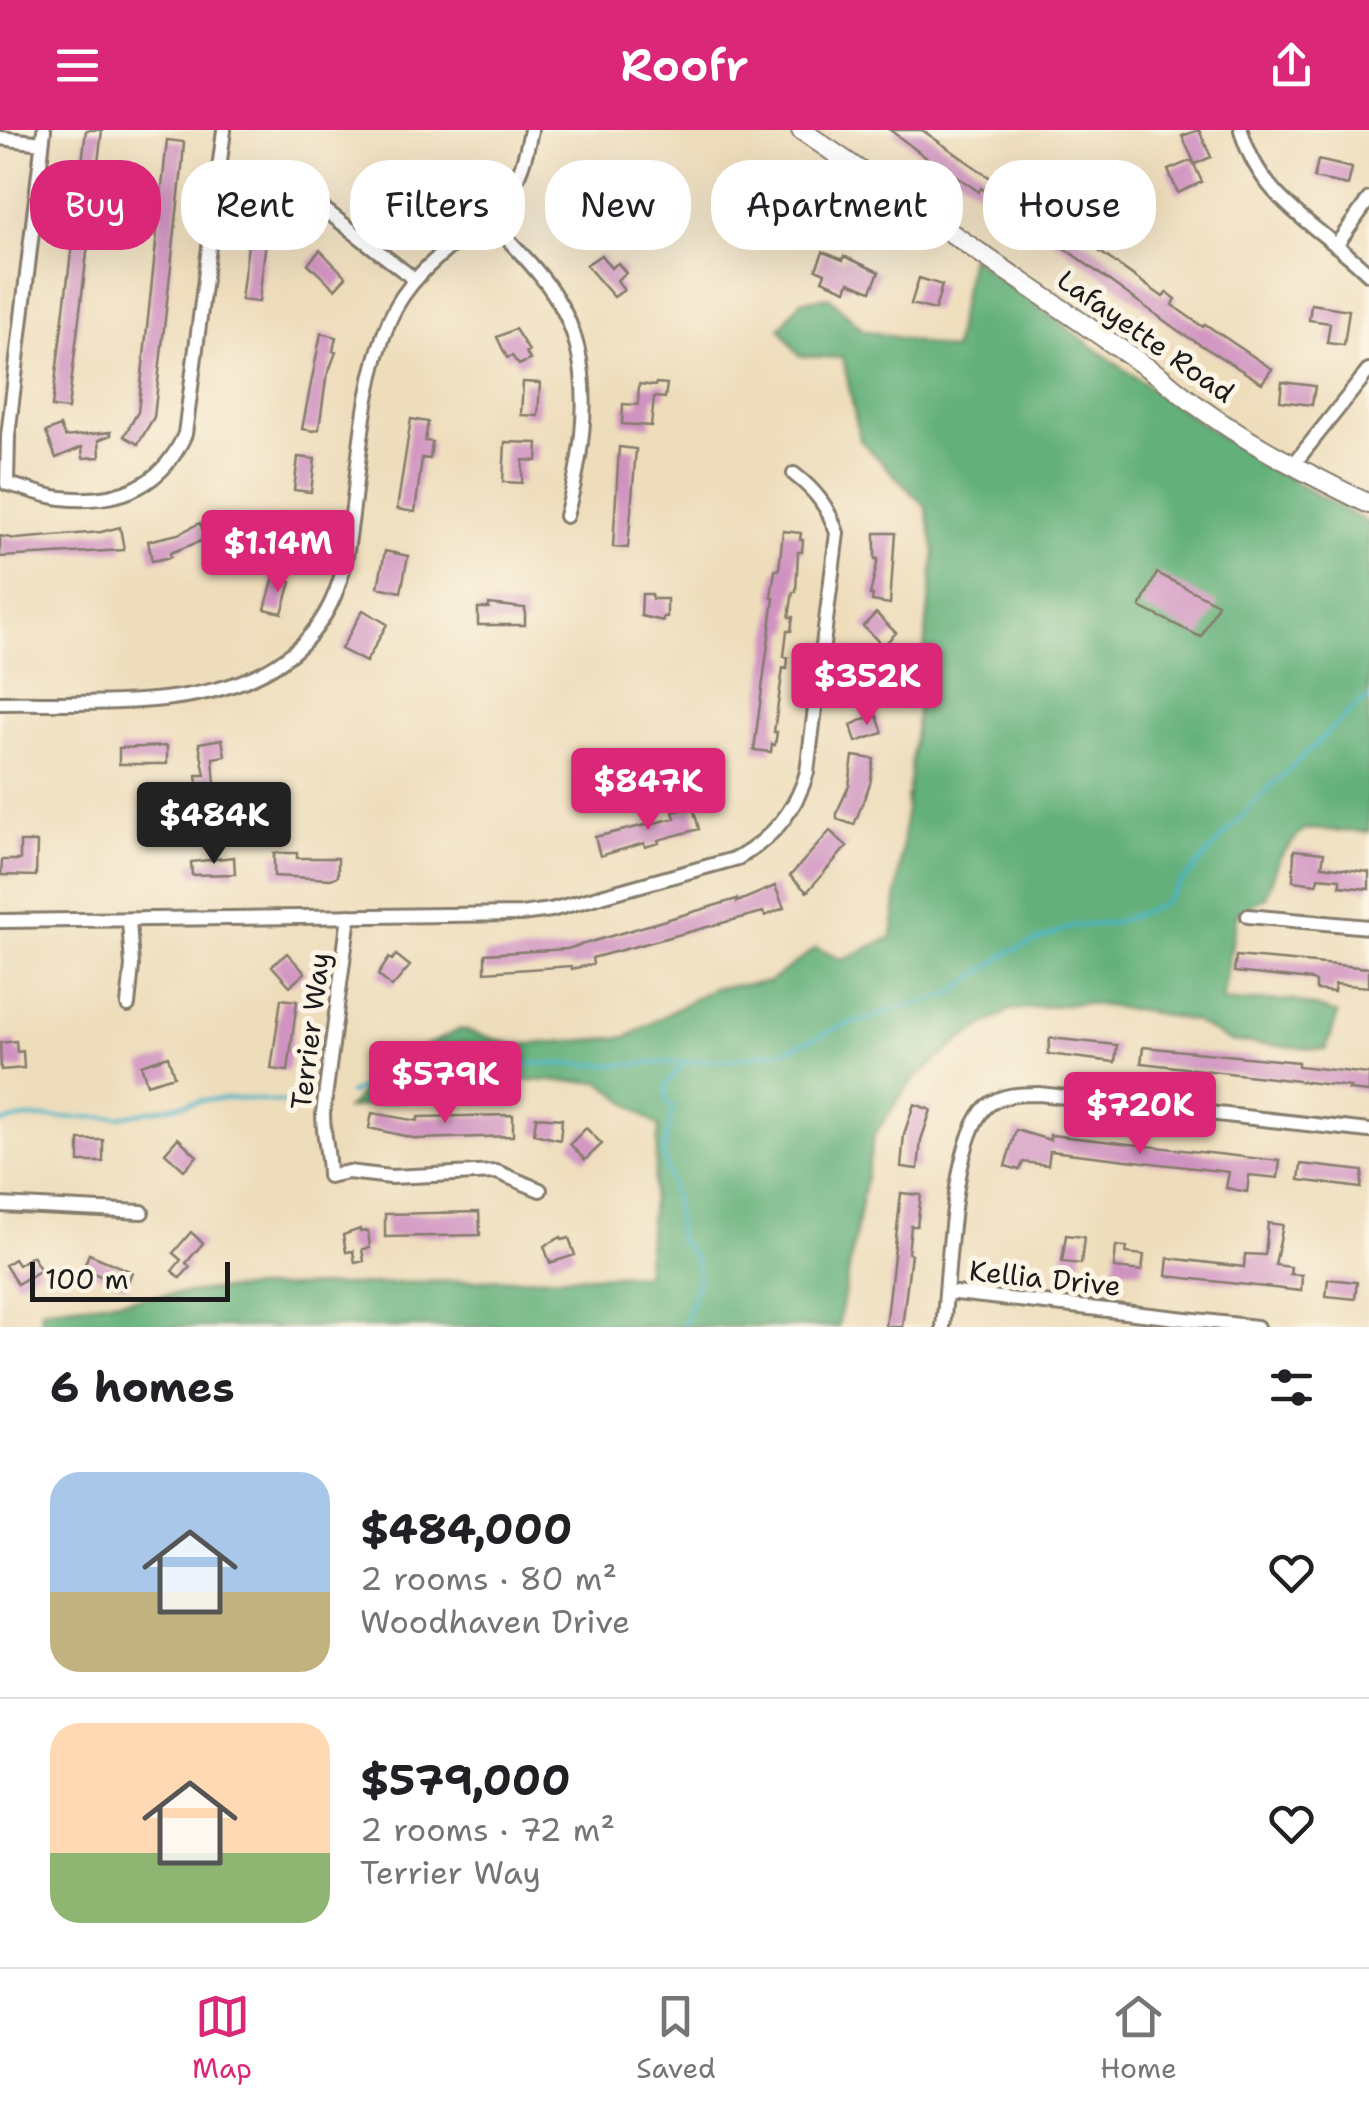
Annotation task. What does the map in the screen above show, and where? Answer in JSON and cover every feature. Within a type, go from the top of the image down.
[{"type":"main road","name":"Lafayette Road","points":[[801,130],[1162,377],[1199,410],[1292,465],[1369,504]]},
{"type":"street","points":[[220,160],[224,130]]},
{"type":"street","points":[[522,160],[530,130]]},
{"type":"street","points":[[1241,130],[1252,164],[1266,185],[1369,274]]},
{"type":"street","points":[[0,138],[43,137],[8,436],[8,484],[49,496],[100,497],[143,486],[164,470],[180,445],[189,419],[209,250]]},
{"type":"street","points":[[1336,246],[1369,199]]},
{"type":"street","points":[[330,214],[414,279]]},
{"type":"street","points":[[0,703],[141,701],[210,693],[258,676],[308,637],[330,606],[346,557],[360,445],[382,339],[390,317],[414,279],[448,250]]},
{"type":"street","points":[[517,250],[556,296],[576,338],[584,385],[574,485],[566,516]]},
{"type":"street","points":[[1292,465],[1369,370]]},
{"type":"street","points":[[0,921],[521,914],[551,910],[738,858],[766,840],[801,792],[820,673],[837,533],[812,487],[794,474]]},
{"type":"street","points":[[820,673],[919,686]]},
{"type":"street","name":"Terrier Way","points":[[349,916],[324,1113],[328,1176],[348,1172],[390,1176],[496,1172],[540,1190]]},
{"type":"street","points":[[1248,916],[1369,927]]},
{"type":"street","points":[[128,1005],[132,966],[129,920]]},
{"type":"street","points":[[944,1327],[959,1174],[968,1134],[977,1118],[996,1100],[1039,1094],[1369,1131]]},
{"type":"street","points":[[0,1205],[142,1212]]},
{"type":"street","name":"Kellia Drive","points":[[948,1292],[1256,1327]]},
{"type":"green space","points":[[970,256],[1214,432],[1369,523],[1369,832],[1304,829],[1280,857],[1266,897],[1237,913],[1222,1002],[1292,1000],[1338,1014],[1326,1050],[1229,1041],[1193,1021],[1082,1003],[1010,1010],[961,1040],[910,1083],[874,1135],[838,1327],[40,1327],[41,1309],[212,1290],[645,1274],[659,1127],[601,1082],[512,1080],[347,1109],[388,1063],[461,1029],[515,1045],[627,1037],[713,988],[769,982],[816,948],[843,960],[892,937],[935,551],[926,507],[860,440],[843,358],[799,356],[780,328],[801,301],[829,297],[863,330],[953,350]]},
{"type":"building","points":[[86,130],[102,130],[98,160],[82,160]]},
{"type":"building","points":[[890,130],[922,130],[983,173],[983,189],[979,192],[963,181],[963,160],[929,160]]},
{"type":"building","points":[[1199,130],[1211,157],[1195,164],[1182,136]]},
{"type":"building","points":[[167,140],[184,142],[154,417],[138,444],[124,436],[138,412],[155,250],[161,250]]},
{"type":"building","points":[[1192,160],[1202,182],[1178,193],[1168,170]]},
{"type":"building","points":[[1318,160],[1352,168],[1348,185],[1314,178]]},
{"type":"building","points":[[71,250],[87,250],[68,409],[52,407]]},
{"type":"building","points":[[247,250],[265,250],[259,302],[241,300]]},
{"type":"building","points":[[320,250],[346,277],[335,289],[308,264]]},
{"type":"building","points":[[1067,250],[1097,250],[1163,297],[1167,292],[1176,299],[1172,305],[1272,369],[1262,383],[1180,332]]},
{"type":"building","points":[[823,252],[843,260],[844,256],[879,272],[871,291],[849,282],[846,290],[822,280],[825,273],[816,269]]},
{"type":"building","points":[[601,255],[611,268],[618,263],[626,273],[617,280],[624,290],[614,297],[586,265]]},
{"type":"building","points":[[919,278],[942,285],[935,310],[911,304]]},
{"type":"building","points":[[1311,304],[1349,310],[1344,345],[1327,343],[1330,323],[1309,320]]},
{"type":"building","points":[[515,329],[529,351],[526,352],[530,360],[519,365],[512,356],[507,358],[497,337]]},
{"type":"building","points":[[321,333],[336,337],[336,352],[326,379],[319,429],[314,431],[302,429]]},
{"type":"building","points":[[523,382],[540,383],[538,416],[521,415]]},
{"type":"building","points":[[1282,382],[1315,386],[1312,405],[1280,401]]},
{"type":"building","points":[[639,384],[667,384],[665,398],[654,397],[651,426],[622,424],[623,404],[638,405]]},
{"type":"building","points":[[411,419],[428,422],[425,441],[432,442],[430,459],[422,458],[415,512],[397,509]]},
{"type":"building","points":[[60,426],[65,437],[111,435],[99,440],[100,457],[83,458],[82,447],[56,458],[46,432]]},
{"type":"building","points":[[505,442],[538,443],[537,461],[523,460],[522,483],[503,482]]},
{"type":"building","points":[[619,447],[636,449],[628,548],[613,547]]},
{"type":"building","points":[[298,457],[315,459],[311,492],[294,490]]},
{"type":"building","points":[[200,523],[206,539],[170,553],[171,557],[152,561],[148,541],[178,534]]},
{"type":"building","points":[[120,527],[124,550],[0,557],[0,536],[16,539]]},
{"type":"building","points":[[783,531],[801,533],[803,540],[789,617],[793,617],[791,631],[787,631],[787,669],[783,668],[777,732],[771,752],[754,750],[774,598],[771,597],[775,570],[779,570]]},
{"type":"building","points":[[875,533],[895,533],[890,604],[872,601],[870,595],[878,559]]},
{"type":"building","points":[[385,551],[408,556],[401,592],[378,587]]},
{"type":"building","points":[[1157,573],[1218,604],[1201,637],[1140,607]]},
{"type":"building","points":[[274,577],[291,582],[282,613],[265,609]]},
{"type":"building","points":[[642,594],[667,599],[667,617],[663,621],[641,616]]},
{"type":"building","points":[[489,604],[525,608],[525,625],[478,625],[478,608],[489,608]]},
{"type":"building","points":[[363,610],[387,624],[366,662],[341,649]]},
{"type":"building","points":[[876,613],[896,633],[883,646],[863,626]]},
{"type":"building","points":[[877,716],[883,733],[856,742],[851,725]]},
{"type":"building","points":[[222,739],[225,756],[213,758],[216,798],[199,799],[197,775],[205,775],[199,743]]},
{"type":"building","points":[[167,746],[167,764],[119,764],[119,748]]},
{"type":"building","points":[[853,756],[874,759],[870,784],[854,825],[837,819],[849,786]]},
{"type":"building","points":[[693,807],[699,829],[645,847],[644,843],[600,856],[595,837],[675,818],[673,812]]},
{"type":"building","points":[[830,831],[847,846],[807,892],[790,876]]},
{"type":"building","points":[[20,842],[37,842],[36,876],[1,875],[2,860],[20,860]]},
{"type":"building","points":[[1294,850],[1324,853],[1322,866],[1369,872],[1369,889],[1340,886],[1340,879],[1318,877],[1317,884],[1293,881]]},
{"type":"building","points":[[274,853],[297,853],[297,858],[338,858],[338,876],[274,876]]},
{"type":"building","points":[[234,857],[235,874],[192,875],[191,862]]},
{"type":"building","points":[[775,886],[784,908],[765,916],[763,912],[592,958],[593,964],[572,969],[571,966],[485,972],[485,954],[567,949],[737,902]]},
{"type":"building","points":[[287,953],[305,973],[290,986],[272,966]]},
{"type":"building","points":[[396,955],[410,966],[392,987],[378,975],[389,958],[392,960]]},
{"type":"building","points":[[1236,956],[1369,968],[1369,987],[1335,984],[1334,992],[1316,990],[1312,980],[1234,972]]},
{"type":"building","points":[[281,999],[297,1001],[288,1071],[271,1069]]},
{"type":"building","points":[[1050,1038],[1117,1045],[1115,1062],[1048,1054]]},
{"type":"building","points":[[16,1041],[17,1052],[23,1051],[24,1068],[1,1070],[0,1043]]},
{"type":"building","points":[[1143,1047],[1298,1062],[1298,1066],[1369,1074],[1369,1092],[1141,1063]]},
{"type":"building","points":[[168,1056],[174,1076],[147,1084],[141,1065]]},
{"type":"building","points":[[914,1104],[931,1110],[921,1140],[918,1169],[901,1167],[904,1134]]},
{"type":"building","points":[[372,1113],[418,1121],[418,1117],[513,1115],[513,1136],[418,1139],[369,1128]]},
{"type":"building","points":[[536,1117],[562,1119],[560,1140],[534,1134]]},
{"type":"building","points":[[586,1128],[602,1144],[585,1160],[570,1144]]},
{"type":"building","points":[[1016,1130],[1050,1140],[1050,1135],[1280,1161],[1278,1178],[1249,1175],[1247,1192],[1226,1188],[1229,1172],[1050,1151],[1048,1165],[1023,1162],[1020,1170],[1005,1166]]},
{"type":"building","points":[[178,1138],[197,1156],[184,1170],[165,1153]]},
{"type":"building","points":[[79,1140],[103,1140],[103,1162],[79,1162]]},
{"type":"building","points":[[1301,1164],[1363,1171],[1361,1188],[1299,1180]]},
{"type":"building","points":[[901,1193],[921,1195],[917,1226],[911,1226],[902,1327],[886,1327]]},
{"type":"building","points":[[479,1212],[480,1235],[385,1237],[385,1214]]},
{"type":"building","points":[[1268,1223],[1283,1225],[1275,1265],[1291,1267],[1290,1274],[1302,1275],[1301,1291],[1166,1276],[1168,1258],[1244,1267],[1245,1254],[1265,1255]]},
{"type":"building","points":[[360,1229],[368,1231],[370,1248],[362,1249],[364,1261],[355,1263],[353,1251],[346,1252],[343,1235]]},
{"type":"building","points":[[191,1232],[203,1243],[186,1263],[190,1267],[180,1278],[172,1271],[181,1260],[173,1253]]},
{"type":"building","points":[[1066,1235],[1084,1237],[1081,1264],[1062,1262]]},
{"type":"building","points":[[561,1237],[569,1238],[575,1255],[550,1263],[544,1246]]},
{"type":"building","points":[[1116,1246],[1127,1247],[1126,1253],[1144,1255],[1142,1271],[1114,1268]]},
{"type":"building","points":[[89,1254],[132,1272],[126,1286],[83,1269]]},
{"type":"building","points":[[32,1256],[41,1270],[17,1284],[5,1265],[14,1259],[18,1265]]},
{"type":"building","points":[[1328,1279],[1357,1282],[1355,1299],[1326,1296]]},
{"type":"waterway","points":[[349,1094],[368,1084],[504,1063],[620,1065],[735,1059],[786,1050],[845,1025],[951,994],[1011,951],[1074,926],[1113,923],[1161,905],[1259,798],[1369,698]]},
{"type":"waterway","points":[[684,1327],[698,1269],[689,1249],[678,1240],[674,1198],[663,1154],[673,1108],[665,1099],[667,1084],[685,1062]]},
{"type":"waterway","points":[[0,1123],[25,1118],[120,1117],[204,1100],[240,1098],[302,1104]]}]
